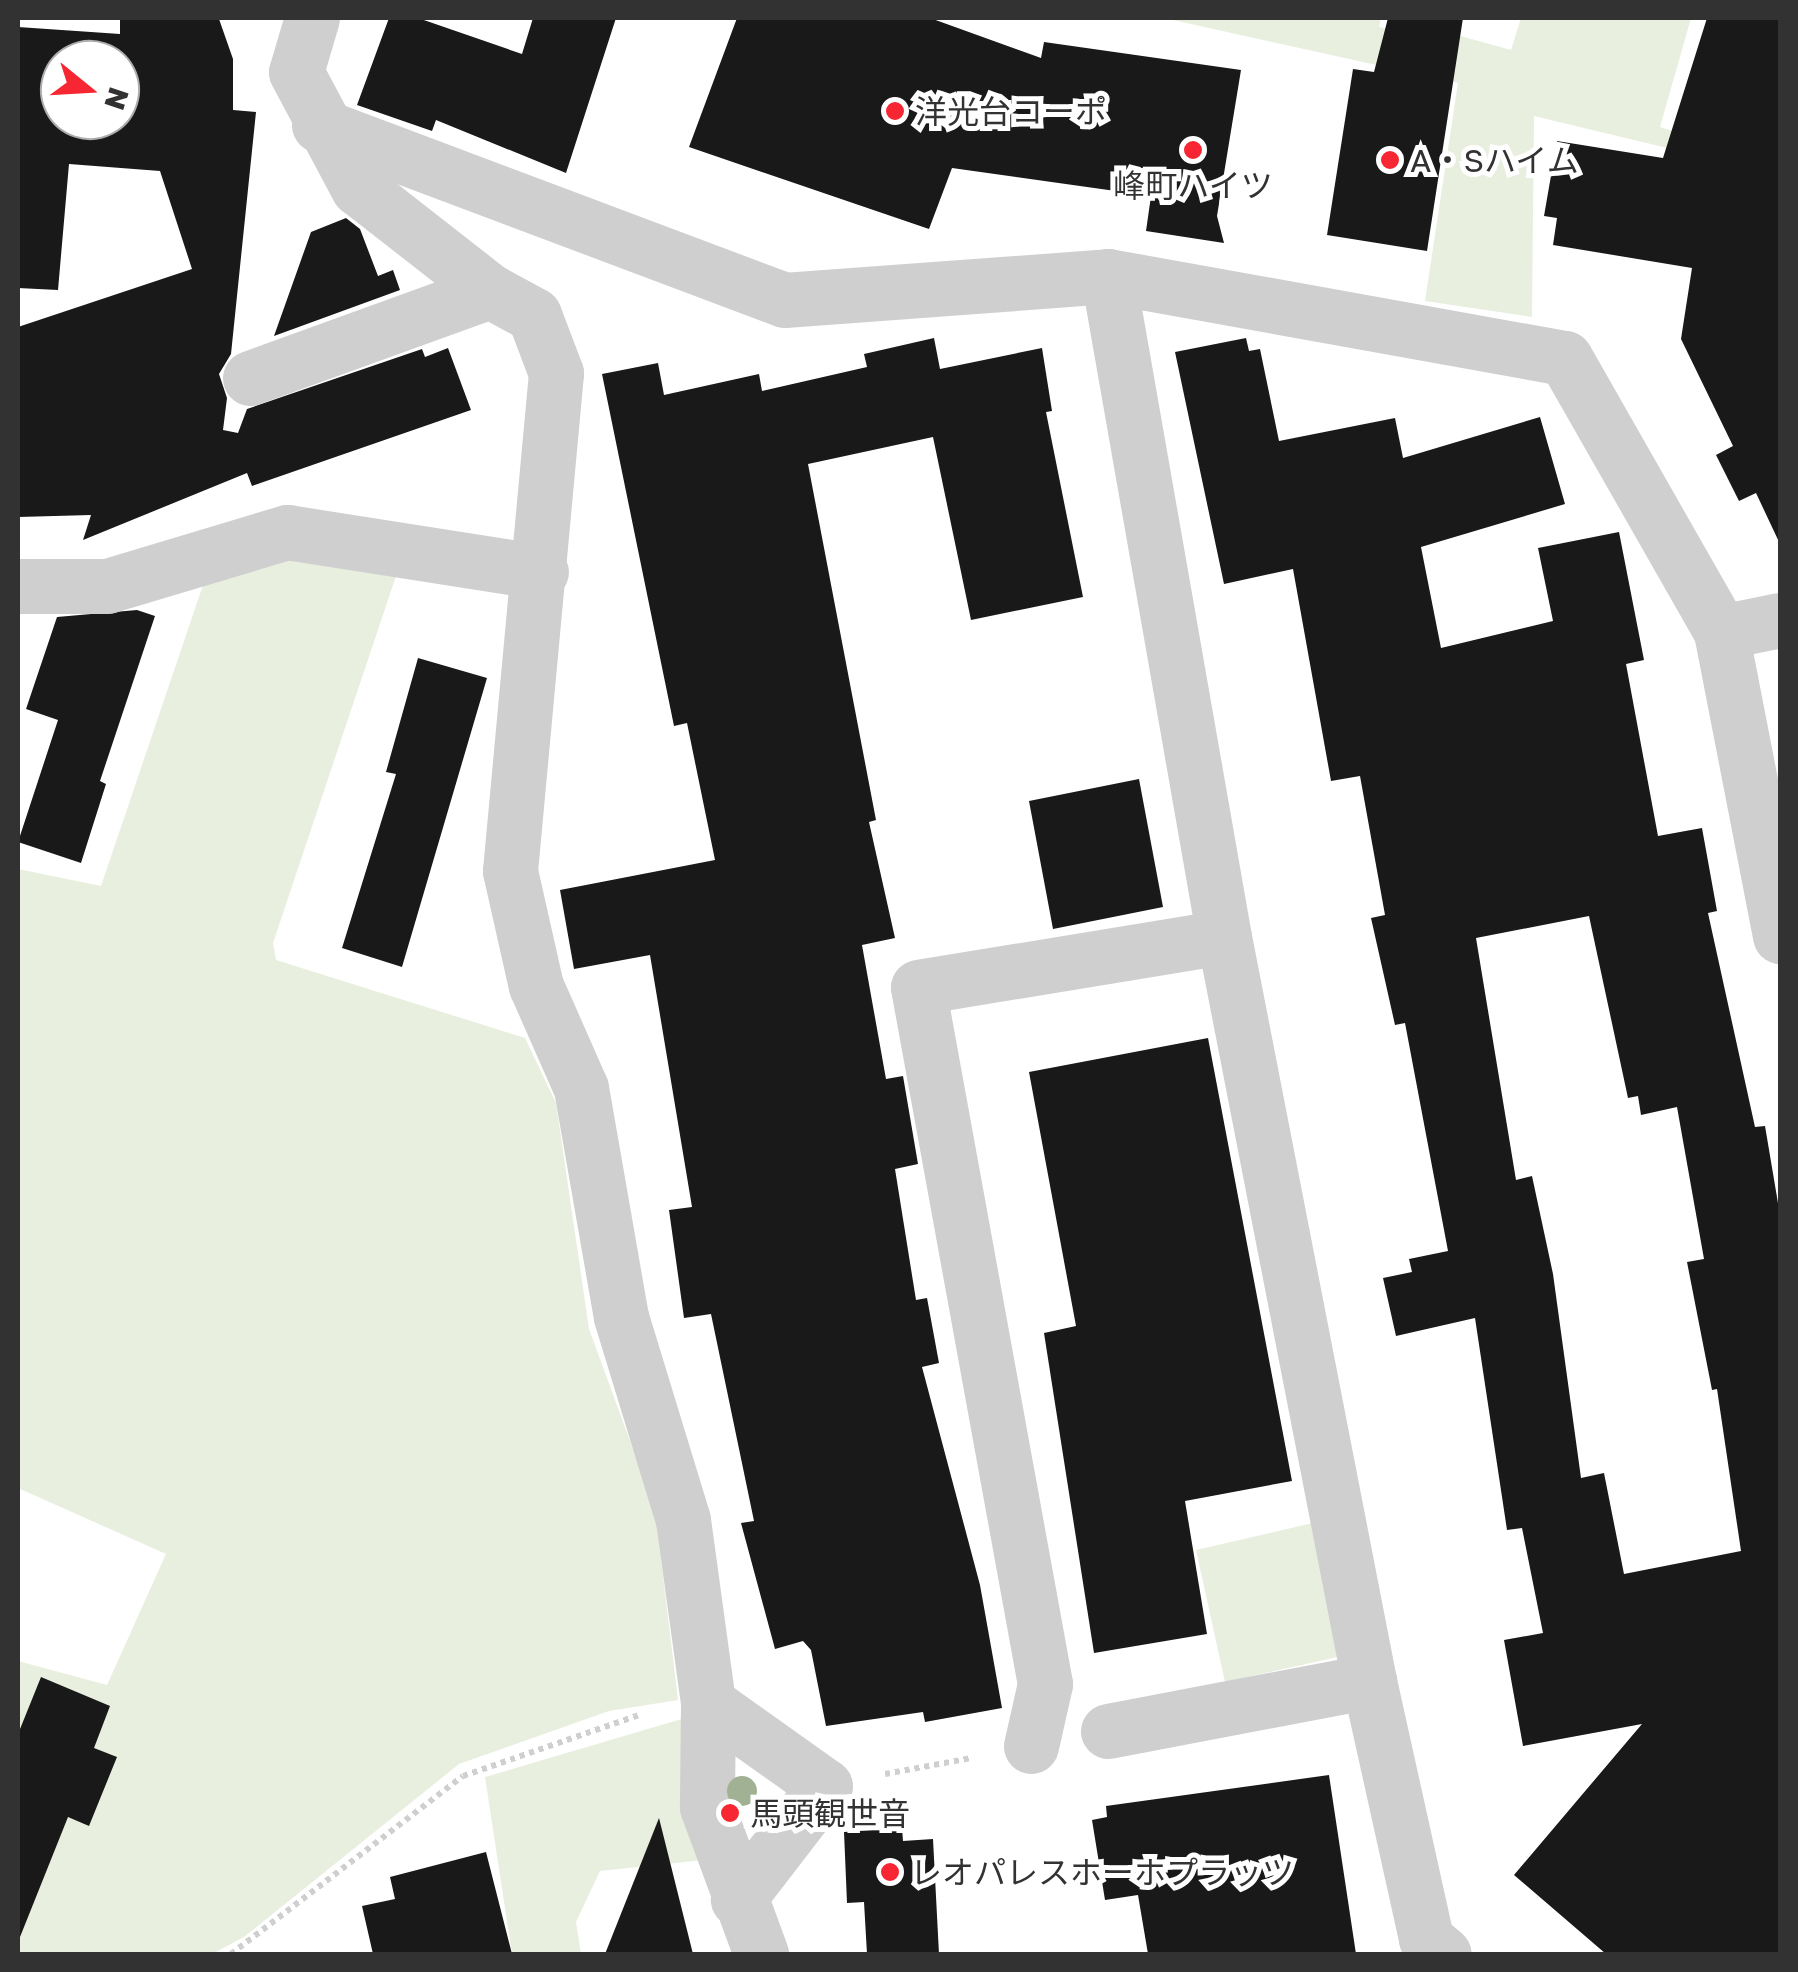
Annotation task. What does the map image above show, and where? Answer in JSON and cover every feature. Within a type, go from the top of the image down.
[{"type":"street","points":[[312,18],[296,72],[319,125],[358,188],[490,291],[534,315],[556,373],[541,572],[510,871],[536,986],[581,1088],[621,1317],[683,1520],[708,1703],[707,1807],[761,1954]]},
{"type":"street","points":[[319,125],[784,300],[1108,276],[1566,358],[1721,632],[1780,936]]},
{"type":"street","points":[[1108,276],[1224,937],[1370,1682],[1433,1949]]},
{"type":"street","points":[[250,378],[490,291]]},
{"type":"street","points":[[18,586],[107,586],[287,532],[541,572]]},
{"type":"street","points":[[1721,632],[1780,620]]},
{"type":"street","points":[[1031,1746],[1046,1684],[918,986],[1224,937]]},
{"type":"street","points":[[1108,1731],[1370,1682]]},
{"type":"street","points":[[708,1703],[824,1786],[738,1899]]},
{"type":"path","points":[[232,1954],[463,1776],[628,1717],[708,1703]]},
{"type":"path","points":[[824,1786],[1031,1746]]},
{"type":"green space","points":[[1164,18],[1381,18],[1379,27],[1423,38],[1428,27],[1511,50],[1521,18],[1691,18],[1660,127],[1780,165],[1780,175],[1534,116],[1532,317],[1425,301],[1458,83]]},
{"type":"green space","points":[[285,552],[397,573],[273,943],[276,960],[525,1038],[556,1103],[589,1329],[655,1509],[678,1700],[609,1711],[459,1764],[244,1937],[212,1954],[18,1954],[18,1661],[107,1685],[166,1554],[18,1488],[18,869],[101,886],[203,585]]},
{"type":"green space","points":[[1313,1523],[1342,1656],[1225,1682],[1196,1550]]},
{"type":"green space","points":[[685,1718],[703,1860],[600,1871],[576,1922],[581,1954],[512,1954],[485,1777]]},
{"type":"building","points":[[120,18],[219,19],[233,59],[233,110],[256,112],[231,354],[219,374],[227,398],[223,430],[238,433],[247,409],[422,349],[425,357],[448,348],[471,410],[252,486],[247,473],[83,540],[91,515],[18,517],[18,327],[192,269],[160,171],[69,164],[58,290],[18,288],[18,27],[120,34]]},
{"type":"building","points":[[389,18],[418,18],[522,54],[533,18],[616,18],[566,173],[436,120],[432,131],[357,105]]},
{"type":"building","points":[[737,18],[930,18],[1041,58],[1044,42],[1241,70],[1217,216],[1224,243],[1146,231],[1151,196],[952,168],[929,229],[689,147]]},
{"type":"building","name":"A・Sハイム","points":[[1388,18],[1463,18],[1427,251],[1327,235],[1353,69],[1374,72]]},
{"type":"building","points":[[1707,18],[1780,18],[1780,544],[1756,493],[1739,501],[1716,455],[1733,446],[1681,339],[1692,268],[1553,245],[1557,218],[1544,216],[1557,141],[1663,158]]},
{"type":"building","points":[[346,218],[360,229],[378,276],[393,270],[400,290],[274,336],[311,232]]},
{"type":"building","points":[[934,338],[940,369],[1042,348],[1052,411],[1046,412],[1083,597],[971,620],[933,437],[808,464],[876,820],[869,822],[895,938],[862,945],[886,1079],[903,1076],[918,1164],[895,1169],[916,1300],[927,1298],[939,1363],[922,1367],[980,1585],[1002,1708],[925,1722],[923,1712],[826,1726],[811,1650],[803,1641],[775,1649],[741,1523],[754,1521],[711,1314],[684,1318],[669,1210],[692,1207],[650,955],[574,969],[560,890],[715,860],[687,723],[674,726],[602,374],[658,363],[664,395],[759,374],[762,391],[867,367],[864,354]]},
{"type":"building","points":[[1246,338],[1249,351],[1260,349],[1279,441],[1395,418],[1403,458],[1540,417],[1565,504],[1421,547],[1441,648],[1553,621],[1538,548],[1619,532],[1644,660],[1626,664],[1658,836],[1702,828],[1717,911],[1708,913],[1755,1127],[1765,1126],[1780,1215],[1780,1954],[1606,1954],[1514,1875],[1642,1724],[1523,1746],[1504,1640],[1543,1633],[1522,1528],[1507,1530],[1475,1318],[1396,1336],[1383,1278],[1412,1272],[1409,1259],[1448,1251],[1405,1023],[1395,1025],[1371,918],[1385,915],[1360,776],[1331,781],[1293,569],[1224,584],[1175,352]],"holes":[[[1589,916],[1628,1098],[1638,1096],[1641,1115],[1677,1107],[1704,1259],[1687,1262],[1712,1390],[1717,1389],[1741,1551],[1624,1574],[1604,1473],[1581,1478],[1553,1274],[1532,1176],[1516,1180],[1476,938]]]},
{"type":"building","points":[[137,610],[155,616],[100,781],[106,784],[81,863],[18,842],[58,720],[26,709],[57,617]]},
{"type":"building","points":[[418,658],[487,678],[402,967],[342,948],[396,774],[386,772]]},
{"type":"building","points":[[1139,779],[1163,907],[1053,929],[1029,801]]},
{"type":"building","points":[[1208,1038],[1292,1481],[1185,1501],[1207,1634],[1094,1653],[1044,1333],[1076,1326],[1029,1072]]},
{"type":"building","points":[[41,1677],[110,1706],[94,1748],[117,1757],[89,1826],[68,1817],[20,1937],[18,1734]]},
{"type":"building","points":[[1329,1775],[1356,1954],[1148,1954],[1138,1895],[1105,1900],[1092,1820],[1107,1817],[1106,1806]]},
{"type":"building","points":[[659,1818],[693,1954],[605,1954]]},
{"type":"building","name":"レオパレスホーホプラッツ","points":[[902,1828],[903,1841],[933,1839],[939,1954],[867,1954],[864,1902],[847,1903],[844,1832]]},
{"type":"building","points":[[486,1852],[512,1954],[373,1954],[362,1906],[395,1899],[390,1877]]},
{"type":"place","name":"洋光台コーポ","points":[[895,111]]},
{"type":"place","name":"峰町ハイツ","points":[[1193,150]]},
{"type":"place","name":"A・Sハイム","points":[[1390,160]]},
{"type":"place","name":"馬頭観世音","points":[[730,1813]]},
{"type":"place","name":"レオパレスホーホプラッツ","points":[[890,1872]]}]
